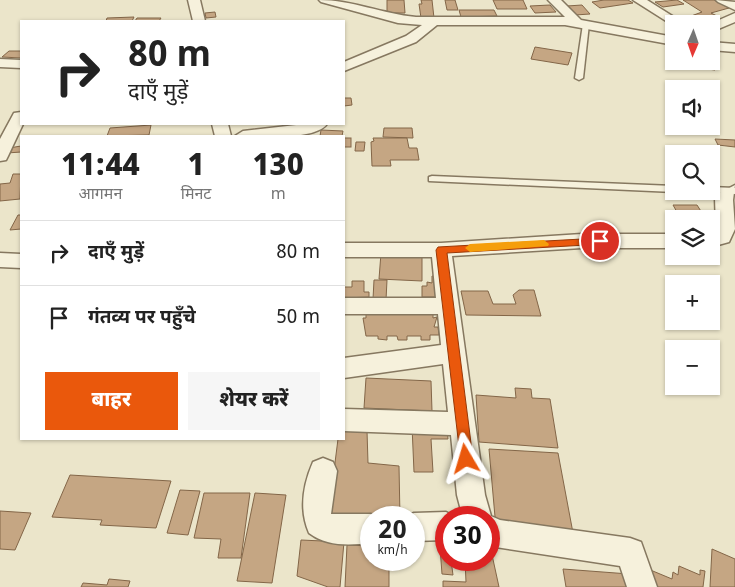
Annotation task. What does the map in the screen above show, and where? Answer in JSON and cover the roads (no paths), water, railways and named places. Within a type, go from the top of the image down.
[{"type":"street","points":[[194,0],[199,20]]},
{"type":"street","points":[[325,0],[398,19],[433,22],[532,19],[581,23],[665,39]]},
{"type":"street","points":[[348,6],[370,0]]},
{"type":"street","points":[[554,0],[581,23]]},
{"type":"street","points":[[639,0],[665,16]]},
{"type":"street","points":[[722,0],[735,6]]},
{"type":"street","points":[[720,24],[735,17]]},
{"type":"street","points":[[345,67],[411,38],[433,22]]},
{"type":"street","points":[[720,47],[735,48]]},
{"type":"street","points":[[0,63],[20,64]]},
{"type":"street","points":[[0,114],[20,116],[0,156]]},
{"type":"street","points":[[253,135],[302,130],[316,125]]},
{"type":"street","points":[[720,238],[726,228],[724,198],[735,191]]},
{"type":"street","points":[[345,250],[442,250],[582,241],[665,241]]},
{"type":"street","points":[[442,250],[462,424],[474,506]]},
{"type":"street","points":[[0,260],[20,260]]},
{"type":"street","points":[[345,306],[448,306]]},
{"type":"street","points":[[345,368],[454,353]]},
{"type":"street","points":[[345,420],[462,424]]},
{"type":"street","points":[[323,471],[316,521],[323,528],[334,531],[360,530]]},
{"type":"street","points":[[500,535],[630,553],[642,587]]},
{"type":"lane","points":[[579,78],[581,23]]},
{"type":"lane","points":[[432,179],[665,189]]},
{"type":"lane","points":[[720,190],[735,191]]}]
